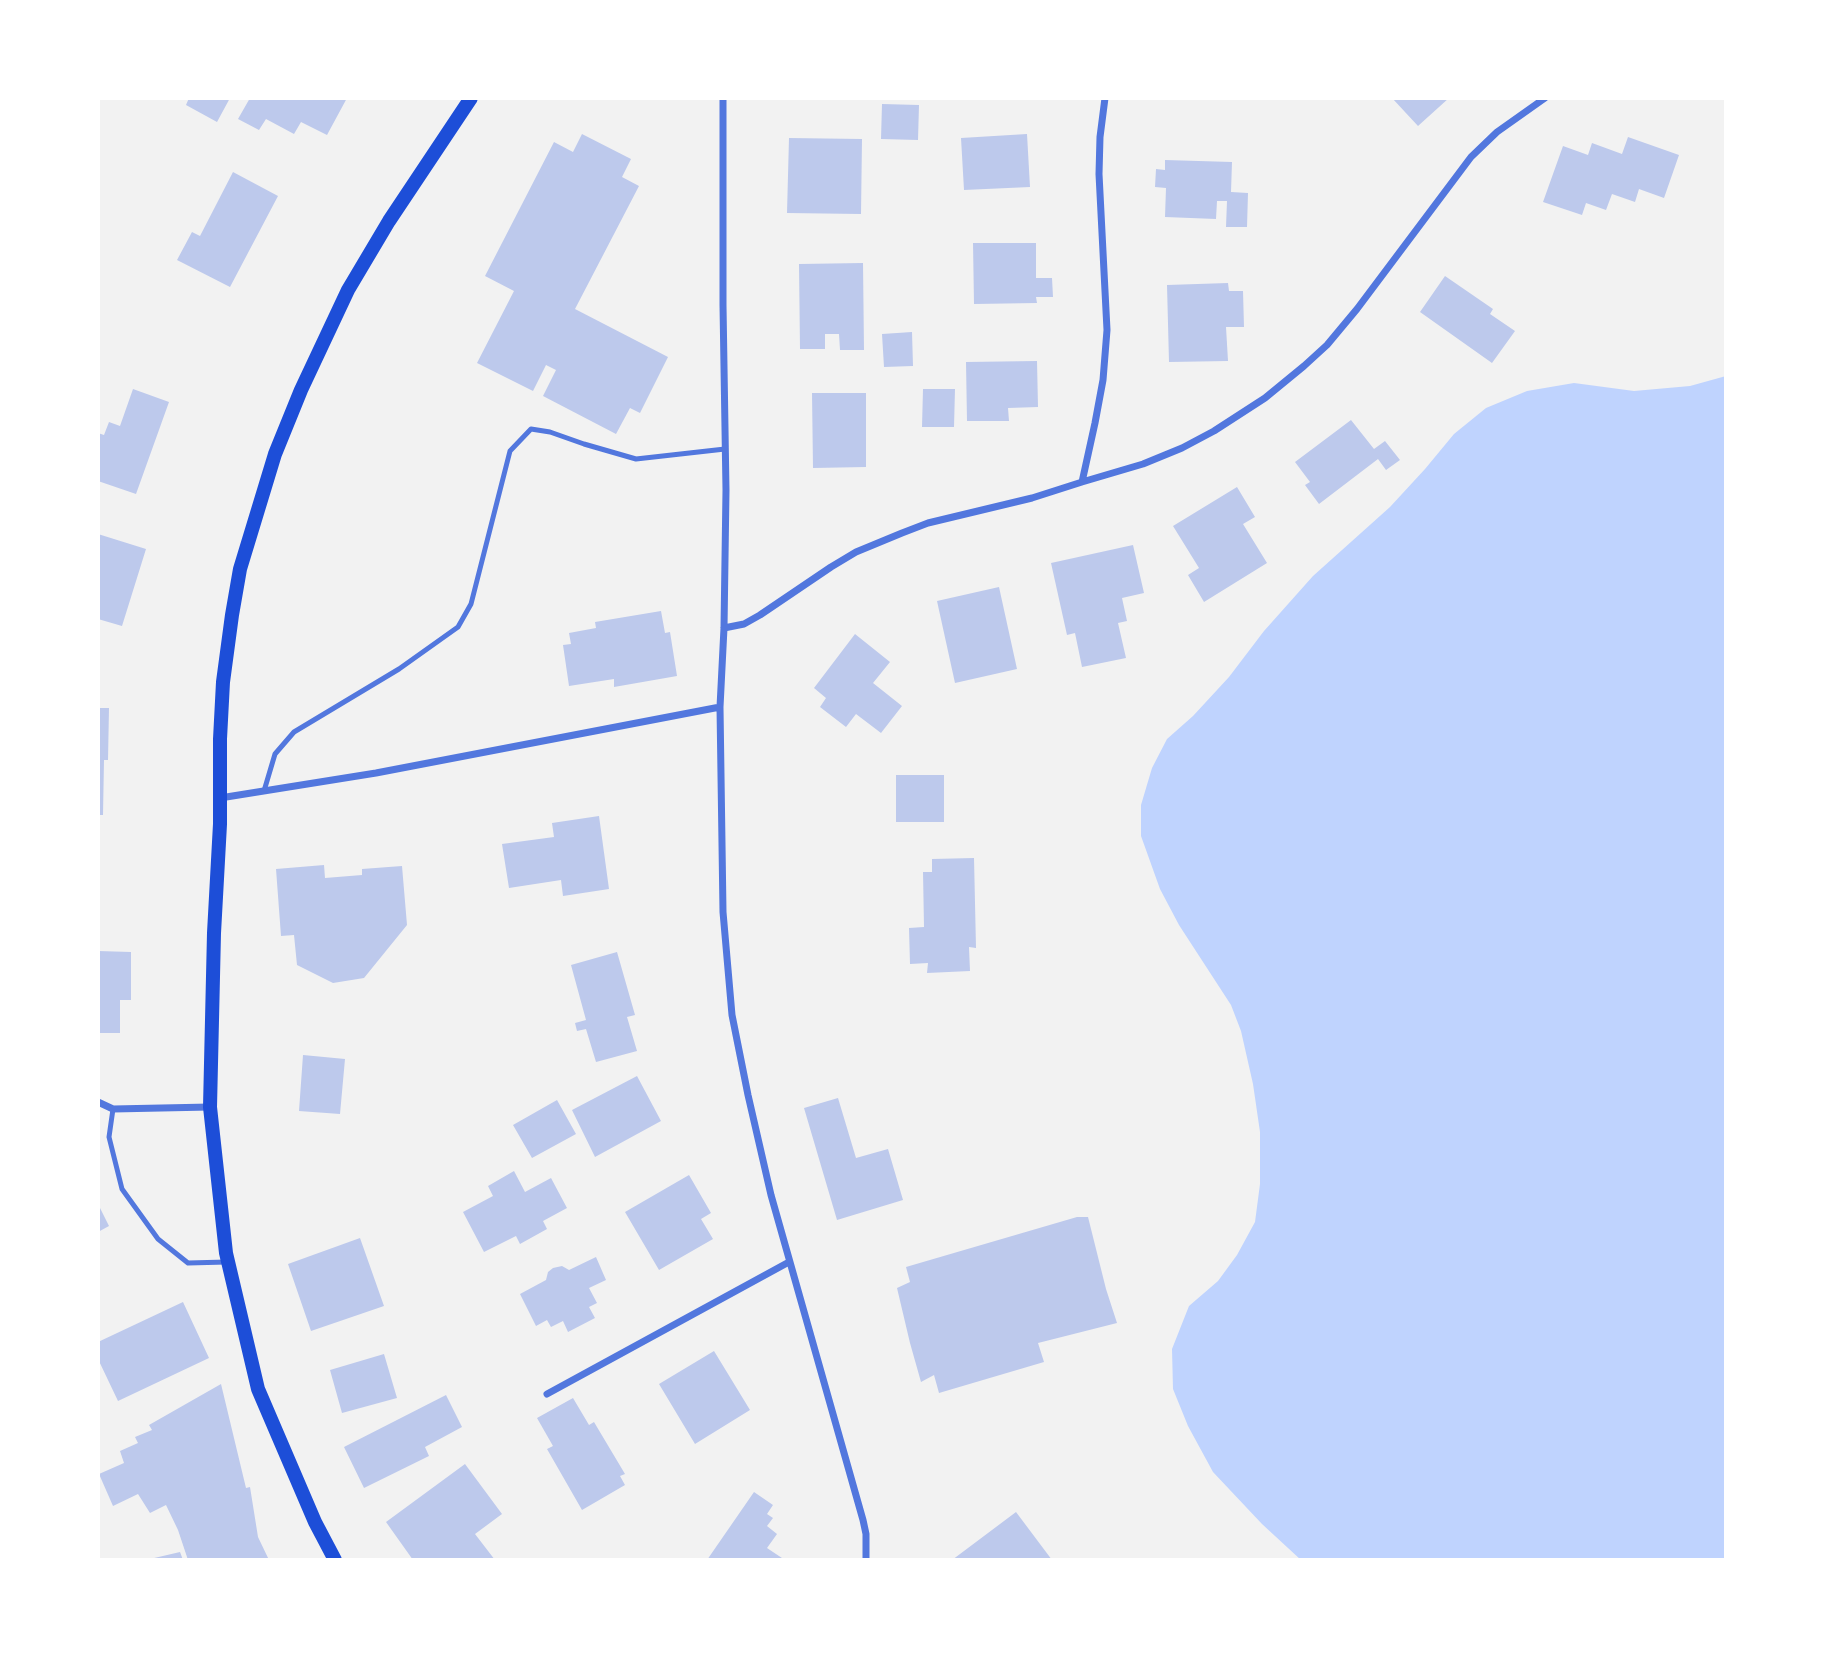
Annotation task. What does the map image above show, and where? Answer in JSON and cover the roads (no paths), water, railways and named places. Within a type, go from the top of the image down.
[{"type":"main road","points":[[335,1560],[315,1522],[258,1389],[228,1262],[210,1107],[223,682],[240,569],[275,454],[301,390],[348,290],[389,222],[471,98]]},
{"type":"street","points":[[723,98],[725,449],[724,628],[720,707],[723,912],[732,1015],[750,1108],[789,1262],[863,1520],[866,1560]]},
{"type":"street","points":[[1082,482],[1099,401],[1107,330],[1099,174],[1105,98]]},
{"type":"street","points":[[724,628],[744,624],[856,552],[902,533],[928,523],[1032,498],[1143,464],[1214,431],[1265,398],[1327,345],[1471,157],[1497,132],[1545,98]]},
{"type":"street","points":[[220,799],[376,773],[720,707]]},
{"type":"street","points":[[98,1102],[113,1109],[210,1107]]},
{"type":"street","points":[[547,1394],[789,1262]]},
{"type":"lane","points":[[264,791],[275,754],[294,732],[399,669],[458,627],[471,604],[510,451],[531,429],[550,432],[636,459],[725,449]]},
{"type":"lane","points":[[113,1109],[109,1137],[122,1189],[158,1239],[188,1263],[228,1262]]},
{"type":"water","points":[[1726,376],[1726,1560],[1301,1560],[1262,1524],[1213,1472],[1188,1426],[1173,1389],[1172,1349],[1189,1306],[1218,1281],[1237,1255],[1255,1222],[1260,1184],[1260,1132],[1241,1031],[1231,1005],[1179,925],[1160,889],[1141,836],[1141,805],[1152,768],[1167,739],[1193,716],[1229,677],[1264,631],[1313,576],[1390,507],[1454,434],[1486,408],[1527,391],[1574,383],[1634,391],[1690,386]]}]
